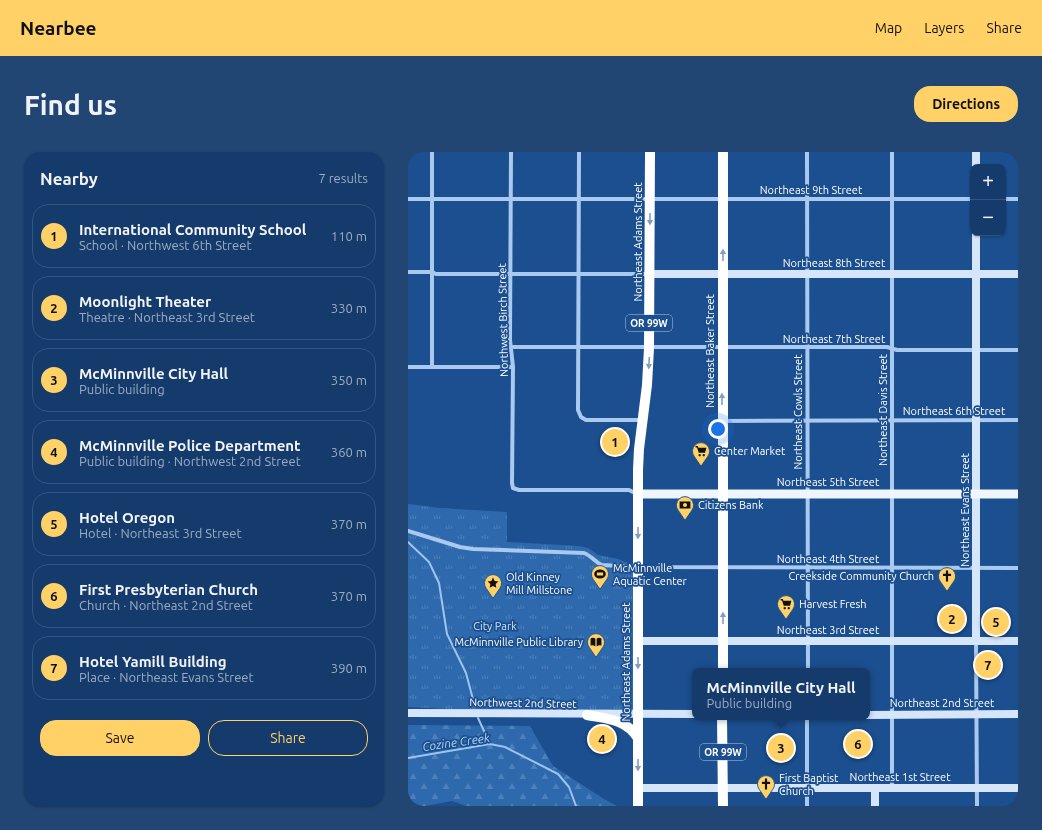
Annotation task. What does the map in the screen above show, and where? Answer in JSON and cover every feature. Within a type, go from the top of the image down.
[{"type":"highway","name":"Northeast Adams Street","points":[[638,788],[638,494],[639,450],[648,382],[650,152]]},
{"type":"highway","name":"Northeast Baker Street","points":[[723,152],[723,668]]},
{"type":"highway","points":[[587,715],[612,720],[626,725],[631,728],[638,738]]},
{"type":"highway","name":"OR 99W","points":[[722,720],[723,806]]},
{"type":"highway","name":"OR 99W","points":[[638,788],[638,806]]},
{"type":"main road","name":"Northeast 5th Street","points":[[638,494],[1018,494]]},
{"type":"street","points":[[432,152],[432,367]]},
{"type":"street","name":"Northwest Birch Street","points":[[511,152],[510,274],[511,348],[513,367],[513,488],[519,490],[629,490],[638,494]]},
{"type":"street","points":[[579,152],[578,410],[581,417],[586,420],[643,420]]},
{"type":"street","name":"Northeast Cowls Street","points":[[806,152],[808,668]]},
{"type":"street","name":"Northeast Davis Street","points":[[892,152],[892,788]]},
{"type":"street","points":[[976,152],[976,164]]},
{"type":"street","name":"Northeast 9th Street","points":[[408,199],[970,199]]},
{"type":"street","points":[[1006,199],[1018,199]]},
{"type":"street","name":"Northeast Evans Street","points":[[976,236],[976,806]]},
{"type":"street","points":[[408,272],[432,272],[436,274],[649,274]]},
{"type":"street","name":"Northeast 8th Street","points":[[649,274],[1018,274]]},
{"type":"street","name":"Northeast 7th Street","points":[[511,348],[887,347],[897,350],[1018,350]]},
{"type":"street","points":[[408,367],[513,367]]},
{"type":"street","name":"Northeast 6th Street","points":[[722,421],[1018,420]]},
{"type":"street","name":"Northeast 4th Street","points":[[408,531],[472,549],[584,553],[591,556],[602,565],[722,568],[1018,568]]},
{"type":"street","name":"Northeast 3rd Street","points":[[638,641],[1018,641]]},
{"type":"street","name":"Northwest 2nd Street","points":[[408,713],[587,715],[638,714]]},
{"type":"street","points":[[638,714],[692,714]]},
{"type":"street","name":"Northeast 2nd Street","points":[[870,714],[1018,714]]},
{"type":"street","points":[[807,806],[808,720]]},
{"type":"street","name":"Northeast 1st Street","points":[[638,788],[1018,788]]},
{"type":"street","points":[[875,788],[875,806]]},
{"type":"green space","name":"City Park","points":[[408,504],[440,508],[507,512],[507,542],[579,546],[588,548],[598,555],[618,559],[638,567],[638,714],[551,714],[408,707]]},
{"type":"green space","points":[[408,725],[530,726],[553,766],[617,806],[466,806],[452,801],[425,806],[408,806]]},
{"type":"waterway","points":[[408,542],[429,562],[439,583],[447,634],[466,673],[475,707]]},
{"type":"waterway","points":[[478,718],[490,744]]},
{"type":"waterway","name":"Cozine Creek","points":[[408,758],[490,744],[505,747],[558,774],[569,787],[576,806]]},
{"type":"place","name":"International Community School","points":[[615,442]]},
{"type":"place","name":"Center Market","points":[[701,466]]},
{"type":"place","name":"Citizens Bank","points":[[685,520]]},
{"type":"place","name":"McMinnville Aquatic Center","points":[[600,589]]},
{"type":"place","name":"Creekside Community Church","points":[[947,591]]},
{"type":"place","name":"Old Kinney Mill Millstone","points":[[493,598]]},
{"type":"place","name":"Harvest Fresh","points":[[786,619]]},
{"type":"place","name":"Moonlight Theater","points":[[952,619]]},
{"type":"place","name":"Hotel Oregon","points":[[996,622]]},
{"type":"place","name":"McMinnville Public Library","points":[[596,657]]},
{"type":"place","name":"Hotel Yamill Building","points":[[988,665]]},
{"type":"place","name":"McMinnville Police Department","points":[[602,739]]},
{"type":"place","name":"First Presbyterian Church","points":[[858,744]]},
{"type":"place","name":"McMinnville City Hall","points":[[781,748]]},
{"type":"place","name":"First Baptist Church","points":[[766,799]]}]
